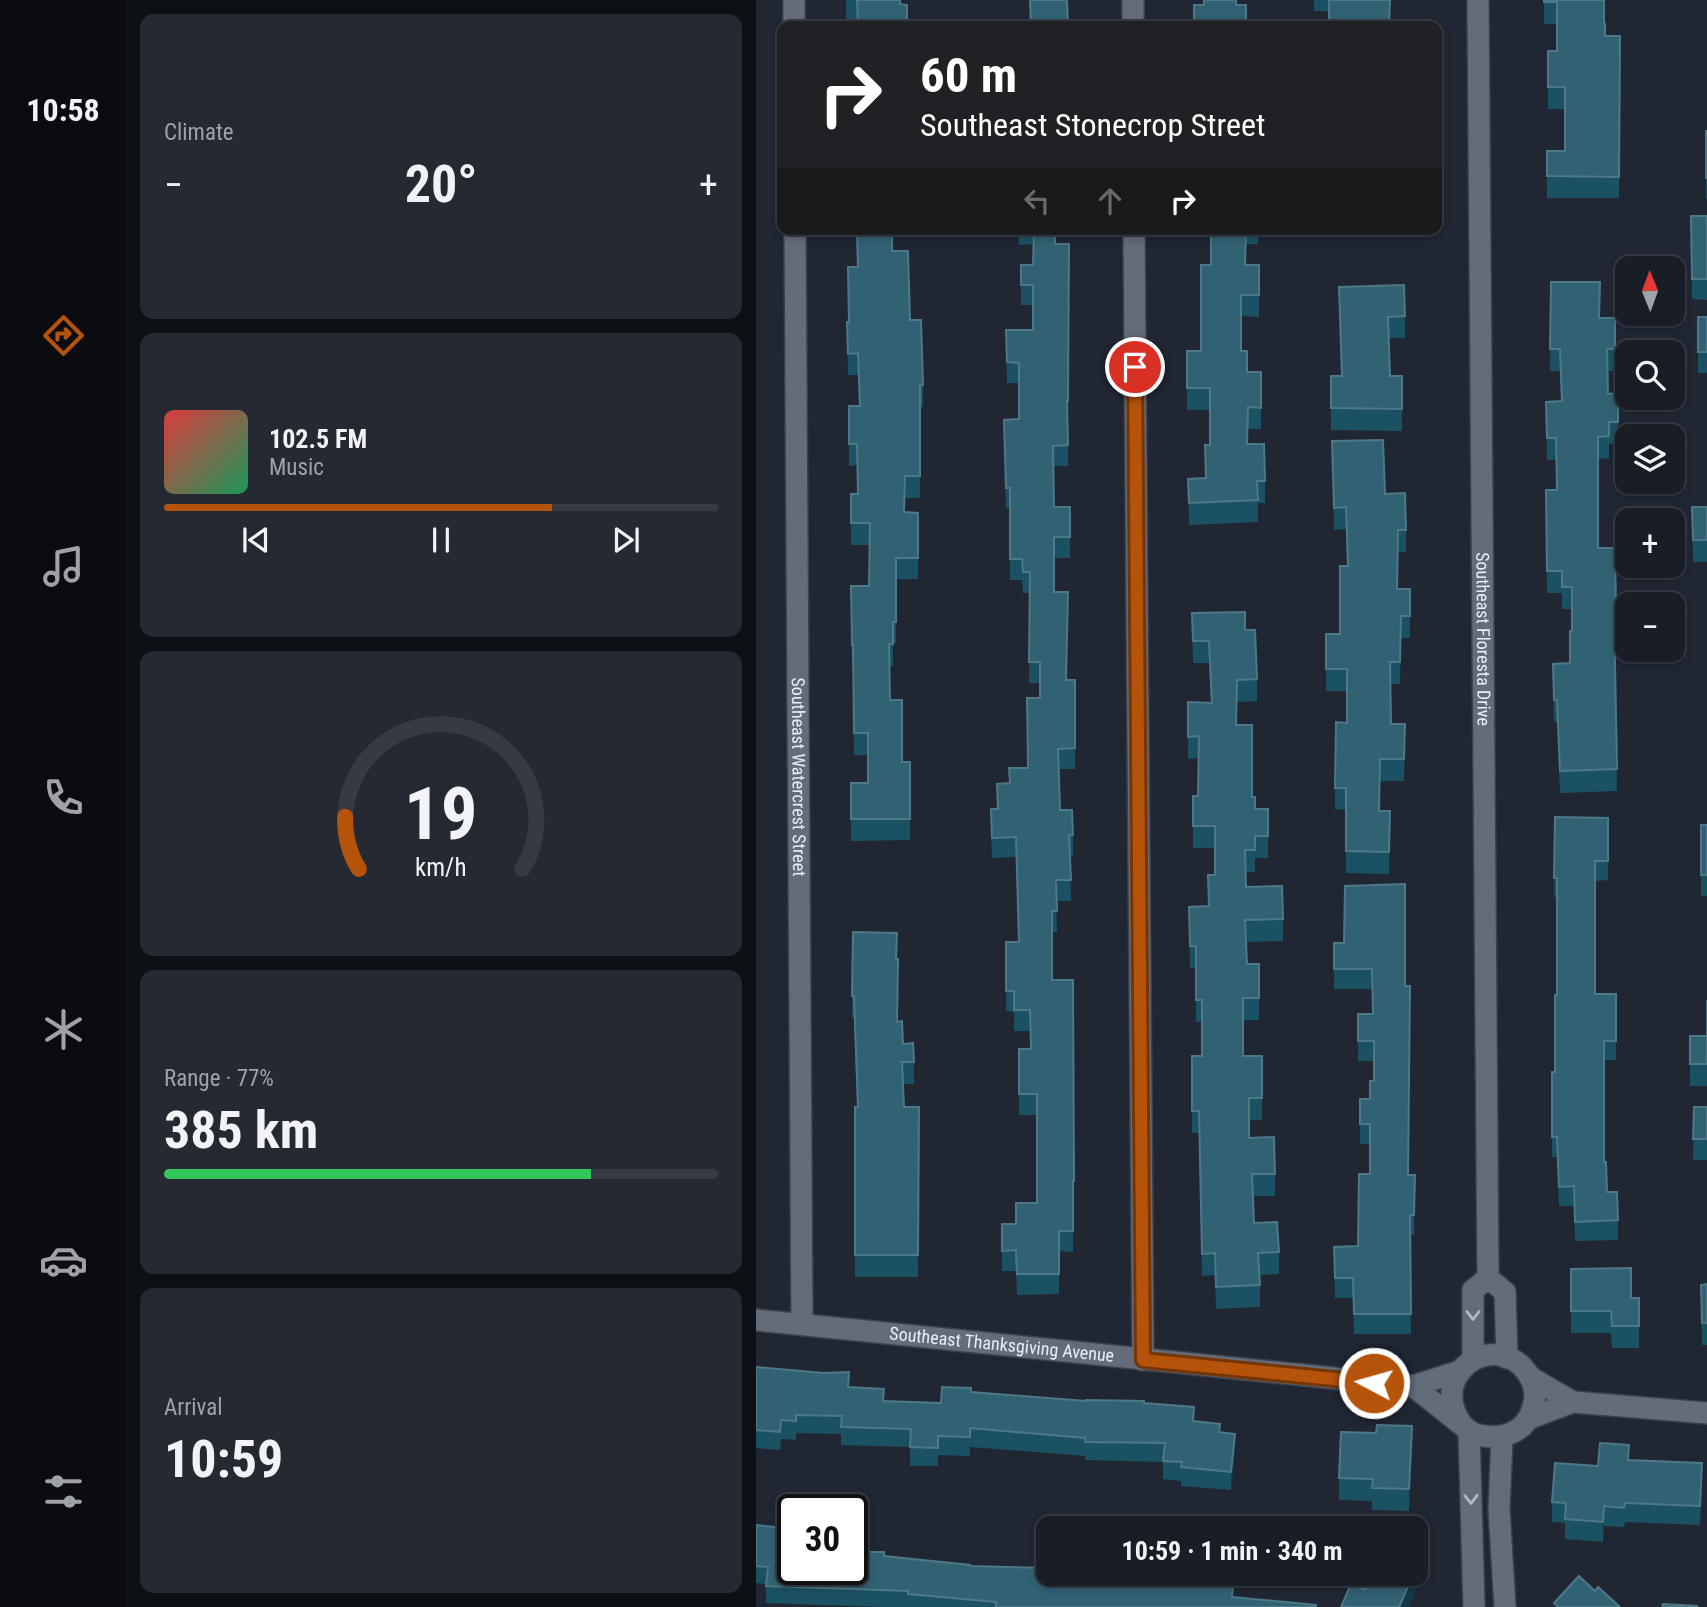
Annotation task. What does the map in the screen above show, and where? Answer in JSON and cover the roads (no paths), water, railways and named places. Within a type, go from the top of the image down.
[{"type":"street","points":[[794,0],[794,21]]},
{"type":"street","points":[[1132,0],[1133,21]]},
{"type":"street","name":"Southeast Floresta Drive","points":[[1466,1365],[1473,1290],[1488,1278],[1478,0]]},
{"type":"street","name":"Southeast Watercrest Street","points":[[795,235],[802,1324]]},
{"type":"street","points":[[1134,235],[1143,1360]]},
{"type":"street","points":[[1488,1278],[1505,1292],[1507,1358]]},
{"type":"street","name":"Southeast Thanksgiving Avenue","points":[[756,1320],[1413,1386],[1466,1365]]},
{"type":"street","points":[[1413,1386],[1466,1428],[1483,1437],[1502,1437],[1518,1430],[1532,1412],[1534,1389],[1524,1368],[1507,1358],[1491,1355],[1466,1365],[1454,1381],[1452,1405],[1456,1416],[1466,1428],[1474,1607]]},
{"type":"street","points":[[1530,1377],[1573,1402]]},
{"type":"street","points":[[1528,1419],[1573,1402],[1707,1413]]},
{"type":"street","points":[[1502,1437],[1499,1509],[1505,1607]]}]
